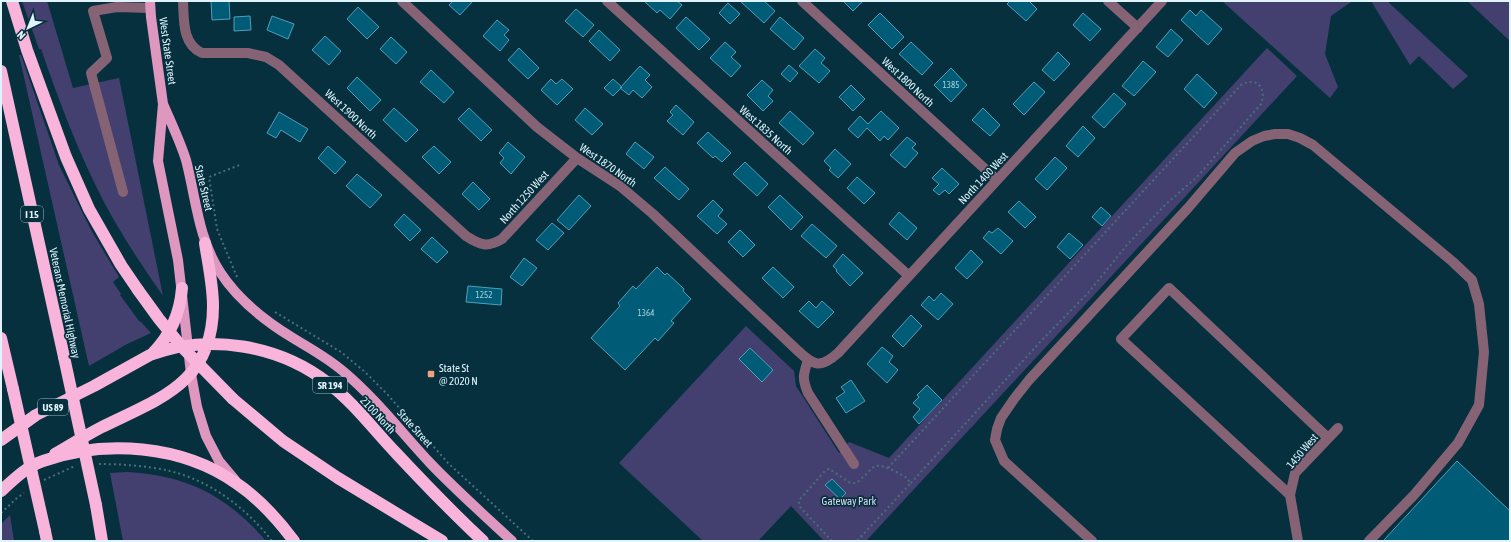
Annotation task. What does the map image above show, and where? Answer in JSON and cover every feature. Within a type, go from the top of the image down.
[{"type":"highway","points":[[12,1],[27,50],[66,157],[89,209],[121,265],[159,319],[182,347],[233,399],[282,441],[338,478],[442,541]]},
{"type":"highway","name":"Veterans Memorial Highway","points":[[1,71],[96,505],[102,541]]},
{"type":"highway","points":[[1,491],[17,477],[42,461],[100,428],[142,409],[168,394],[191,374],[207,345],[211,331],[213,307],[212,285],[205,243]]},
{"type":"highway","points":[[150,355],[165,339],[176,320],[182,288]]},
{"type":"highway","points":[[1,338],[46,536]]},
{"type":"highway","name":"SR 194","points":[[189,346],[207,345]]},
{"type":"highway","name":"2100 North","points":[[207,345],[230,345],[261,351],[293,362],[318,376],[337,391],[354,408],[422,481],[483,541]]},
{"type":"highway","name":"US 89","points":[[1,440],[36,415],[107,379],[150,355],[170,348],[189,346]]},
{"type":"highway","points":[[42,461],[71,454],[126,448],[154,450],[181,457],[208,466],[237,483],[259,502],[294,541]]},
{"type":"main road","name":"West State Street","points":[[150,4],[163,104]]},
{"type":"main road","name":"State Street","points":[[163,104],[185,159],[205,243],[221,273],[246,303],[275,326],[344,371],[374,400],[448,481],[512,541]]},
{"type":"main road","points":[[163,104],[158,161],[182,288],[191,374],[197,407],[206,436],[219,461],[237,483]]},
{"type":"street","name":"West 1900 North","points":[[183,1],[184,27],[190,44],[196,50],[202,54],[248,53],[266,57],[279,65],[466,236],[475,242],[484,245]]},
{"type":"street","name":"West 1835 North","points":[[606,1],[909,276]]},
{"type":"street","name":"West 1800 North","points":[[802,1],[997,180]]},
{"type":"street","points":[[1108,1],[1138,28]]},
{"type":"street","name":"North 1400 West","points":[[818,364],[828,362],[838,353],[1162,1]]},
{"type":"street","name":"West 1870 North","points":[[408,3],[537,127],[577,158],[620,186],[653,214],[808,360],[818,364]]},
{"type":"street","points":[[123,192],[91,74],[107,58],[93,11],[150,4]]},
{"type":"street","points":[[1092,541],[1004,461],[995,440],[999,424],[1014,399],[1029,380],[1188,208],[1236,153],[1252,141],[1264,136],[1288,134],[1313,145],[1453,262],[1472,280],[1479,304],[1484,352],[1480,405],[1458,443],[1414,495],[1369,541]]},
{"type":"street","name":"North 1250 West","points":[[484,245],[494,244],[502,239],[577,158]]},
{"type":"street","points":[[1290,495],[1121,339],[1169,288],[1328,438]]},
{"type":"street","points":[[808,360],[803,375],[803,383],[854,464]]},
{"type":"street","name":"1450 West","points":[[1298,541],[1290,495],[1296,473],[1338,428]]},
{"type":"path","points":[[858,541],[1042,340],[1088,293],[1127,245],[1204,169],[1261,104],[1263,91],[1259,85],[1253,82],[1247,82],[1241,85],[888,468]]},
{"type":"path","points":[[241,281],[237,276],[218,228],[209,177],[242,164]]},
{"type":"path","points":[[271,309],[341,352],[364,372],[388,395],[448,463],[533,541]]},
{"type":"path","points":[[42,482],[81,464]]},
{"type":"path","points":[[96,464],[119,464],[170,471],[206,484],[236,504],[264,531],[272,541]]},
{"type":"path","points":[[832,541],[800,506],[799,503],[800,499],[825,471],[829,469],[850,483],[854,483],[858,482],[874,467],[879,465],[906,477],[910,484]]},
{"type":"path","points":[[1,513],[17,498],[29,490]]},
{"type":"green space","points":[[22,1],[47,1],[73,88],[119,78],[163,296],[127,242],[95,184],[66,118]]},
{"type":"green space","points":[[1222,1],[1355,1],[1351,2],[1331,16],[1325,54],[1338,87],[1330,98]]},
{"type":"green space","points":[[1371,1],[1387,1],[1468,76],[1453,89],[1419,56],[1410,65]]},
{"type":"green space","points":[[1467,1],[1510,1],[1510,41]]},
{"type":"green space","name":"Gateway Park","points":[[1267,48],[1297,76],[866,541],[824,541],[791,506],[758,541],[703,541],[619,463],[746,326],[794,371],[796,386],[839,453],[849,442],[889,458]]},
{"type":"green space","points":[[19,55],[21,55],[59,165],[91,230],[119,277],[113,282],[121,294],[120,295],[139,321],[151,333],[127,344],[89,366]]},
{"type":"green space","points":[[126,472],[168,478],[204,490],[236,511],[266,541],[123,541],[110,473]]},
{"type":"green space","points":[[10,515],[14,541],[1,541],[1,524]]},
{"type":"building","points":[[211,1],[229,1],[230,19],[212,20]]},
{"type":"building","points":[[453,1],[473,1],[460,15],[449,5]]},
{"type":"building","points":[[644,1],[677,1],[682,5],[670,19],[660,10],[657,13]]},
{"type":"building","points":[[740,1],[764,1],[775,11],[764,23]]},
{"type":"building","points":[[843,1],[863,1],[853,11]]},
{"type":"building","points":[[1010,1],[1031,1],[1030,2],[1037,9],[1026,21],[1007,4]]},
{"type":"building","points":[[728,3],[740,14],[730,24],[719,13]]},
{"type":"building","points":[[358,7],[379,27],[367,39],[347,19]]},
{"type":"building","points":[[576,9],[594,25],[583,37],[565,21]]},
{"type":"building","points":[[1190,10],[1196,16],[1201,10],[1222,29],[1208,45],[1181,20]]},
{"type":"building","points":[[880,13],[904,37],[892,49],[868,25]]},
{"type":"building","points":[[1083,13],[1101,29],[1090,41],[1073,25]]},
{"type":"building","points":[[250,16],[251,30],[234,31],[234,17]]},
{"type":"building","points":[[272,16],[294,24],[288,39],[267,30]]},
{"type":"building","points":[[686,17],[710,39],[699,50],[676,28]]},
{"type":"building","points":[[780,17],[804,38],[794,50],[770,29]]},
{"type":"building","points":[[497,20],[509,30],[504,35],[509,40],[500,51],[483,36]]},
{"type":"building","points":[[1171,29],[1183,40],[1168,57],[1156,47]]},
{"type":"building","points":[[599,30],[620,50],[610,61],[589,41]]},
{"type":"building","points":[[325,36],[341,51],[329,65],[312,50]]},
{"type":"building","points":[[391,37],[407,52],[396,64],[380,49]]},
{"type":"building","points":[[725,42],[736,52],[731,57],[741,66],[731,77],[710,58]]},
{"type":"building","points":[[911,42],[933,63],[922,75],[899,54]]},
{"type":"building","points":[[519,48],[539,68],[528,79],[508,60]]},
{"type":"building","points":[[815,49],[825,58],[821,63],[830,71],[819,83],[799,66]]},
{"type":"building","points":[[1058,52],[1070,64],[1054,81],[1042,70]]},
{"type":"building","points":[[1143,61],[1156,72],[1134,96],[1122,86]]},
{"type":"building","points":[[789,65],[798,73],[790,82],[781,74]]},
{"type":"building","points":[[640,66],[650,75],[645,80],[652,87],[642,98],[633,90],[629,95],[620,88]]},
{"type":"building","points":[[951,68],[967,85],[951,102],[934,85]]},
{"type":"building","points":[[431,70],[454,92],[444,103],[420,82]]},
{"type":"building","points":[[1197,74],[1217,93],[1204,108],[1184,89]]},
{"type":"building","points":[[357,77],[381,100],[370,111],[347,88]]},
{"type":"building","points":[[551,79],[556,84],[562,79],[573,89],[557,105],[541,90]]},
{"type":"building","points":[[613,79],[622,87],[613,96],[604,88]]},
{"type":"building","points":[[762,80],[773,90],[768,96],[773,101],[763,111],[747,95]]},
{"type":"building","points":[[1034,82],[1045,92],[1024,115],[1013,104]]},
{"type":"building","points":[[851,85],[865,99],[853,111],[839,97]]},
{"type":"building","points":[[1114,93],[1126,104],[1104,128],[1092,117]]},
{"type":"building","points":[[676,105],[694,122],[683,135],[667,121],[673,115],[670,112]]},
{"type":"building","points":[[394,108],[418,130],[406,142],[383,120]]},
{"type":"building","points":[[469,108],[492,130],[481,141],[458,119]]},
{"type":"building","points":[[585,108],[603,124],[592,135],[575,120]]},
{"type":"building","points":[[983,108],[1000,125],[990,136],[972,120]]},
{"type":"building","points":[[790,111],[814,133],[803,145],[779,123]]},
{"type":"building","points":[[881,111],[899,128],[888,140],[884,136],[880,141],[867,128],[858,138],[848,129],[860,116],[868,124]]},
{"type":"building","points":[[279,112],[308,129],[300,142],[281,130],[276,138],[267,133]]},
{"type":"building","points":[[1083,126],[1095,138],[1078,157],[1066,146]]},
{"type":"building","points":[[708,132],[731,153],[722,162],[715,156],[713,158],[697,143]]},
{"type":"building","points":[[907,137],[916,144],[912,148],[918,153],[905,168],[890,155]]},
{"type":"building","points":[[508,142],[525,157],[511,174],[500,163],[504,158],[499,153]]},
{"type":"building","points":[[635,142],[654,157],[644,169],[626,154]]},
{"type":"building","points":[[328,146],[346,162],[335,174],[318,158]]},
{"type":"building","points":[[434,146],[451,162],[439,174],[422,157]]},
{"type":"building","points":[[835,149],[851,164],[838,178],[829,170],[831,168],[824,161]]},
{"type":"building","points":[[1055,157],[1067,168],[1047,190],[1035,179]]},
{"type":"building","points":[[745,162],[768,184],[757,196],[733,174]]},
{"type":"building","points":[[665,167],[689,189],[679,200],[654,178]]},
{"type":"building","points":[[942,168],[959,184],[949,194],[945,190],[939,195],[933,190],[939,184],[932,178]]},
{"type":"building","points":[[357,174],[382,195],[370,208],[346,186]]},
{"type":"building","points":[[857,177],[875,193],[864,204],[847,188]]},
{"type":"building","points":[[473,182],[490,199],[479,210],[462,194]]},
{"type":"building","points":[[579,195],[591,206],[569,230],[557,220]]},
{"type":"building","points":[[780,195],[803,217],[791,230],[768,207]]},
{"type":"building","points":[[713,200],[723,210],[718,216],[727,224],[717,234],[697,216]]},
{"type":"building","points":[[1019,201],[1036,217],[1025,228],[1008,212]]},
{"type":"building","points":[[1101,207],[1111,216],[1102,226],[1092,217]]},
{"type":"building","points":[[899,212],[917,228],[907,240],[889,224]]},
{"type":"building","points":[[404,214],[421,230],[410,241],[394,225]]},
{"type":"building","points":[[552,223],[564,233],[548,250],[536,240]]},
{"type":"building","points":[[812,224],[837,246],[826,258],[801,236]]},
{"type":"building","points":[[998,228],[1013,241],[1001,254],[983,238],[989,231],[992,233]]},
{"type":"building","points":[[740,230],[755,245],[743,257],[728,242]]},
{"type":"building","points":[[1069,233],[1083,245],[1070,259],[1057,247]]},
{"type":"building","points":[[432,237],[448,252],[437,263],[421,249]]},
{"type":"building","points":[[971,250],[983,262],[967,279],[955,268]]},
{"type":"building","points":[[843,254],[863,273],[850,286],[833,266]]},
{"type":"building","points":[[524,258],[537,268],[522,286],[510,277]]},
{"type":"building","points":[[657,267],[665,275],[667,273],[684,289],[683,291],[691,299],[671,321],[674,323],[658,341],[655,338],[625,370],[591,338],[620,306],[618,303],[633,286],[636,289]]},
{"type":"building","points":[[773,267],[794,287],[783,298],[762,278]]},
{"type":"building","points":[[468,286],[502,289],[501,305],[466,302]]},
{"type":"building","points":[[941,293],[953,304],[938,320],[921,305],[929,296],[934,301]]},
{"type":"building","points":[[809,301],[816,308],[822,301],[834,312],[818,328],[799,311]]},
{"type":"building","points":[[911,315],[922,326],[903,347],[892,336]]},
{"type":"building","points":[[882,347],[893,356],[889,362],[898,370],[887,383],[867,364]]},
{"type":"building","points":[[750,348],[773,370],[762,382],[739,359]]},
{"type":"building","points":[[851,380],[865,401],[846,413],[836,398],[845,392],[841,387]]},
{"type":"building","points":[[927,385],[942,400],[919,424],[913,417],[920,409],[913,403],[919,397],[917,395]]},
{"type":"building","points":[[1457,461],[1510,511],[1510,541],[1383,541]]},
{"type":"building","points":[[832,479],[846,493],[840,499],[825,485]]},
{"type":"place","name":"State St @ 2020 N","points":[[431,374]]}]
